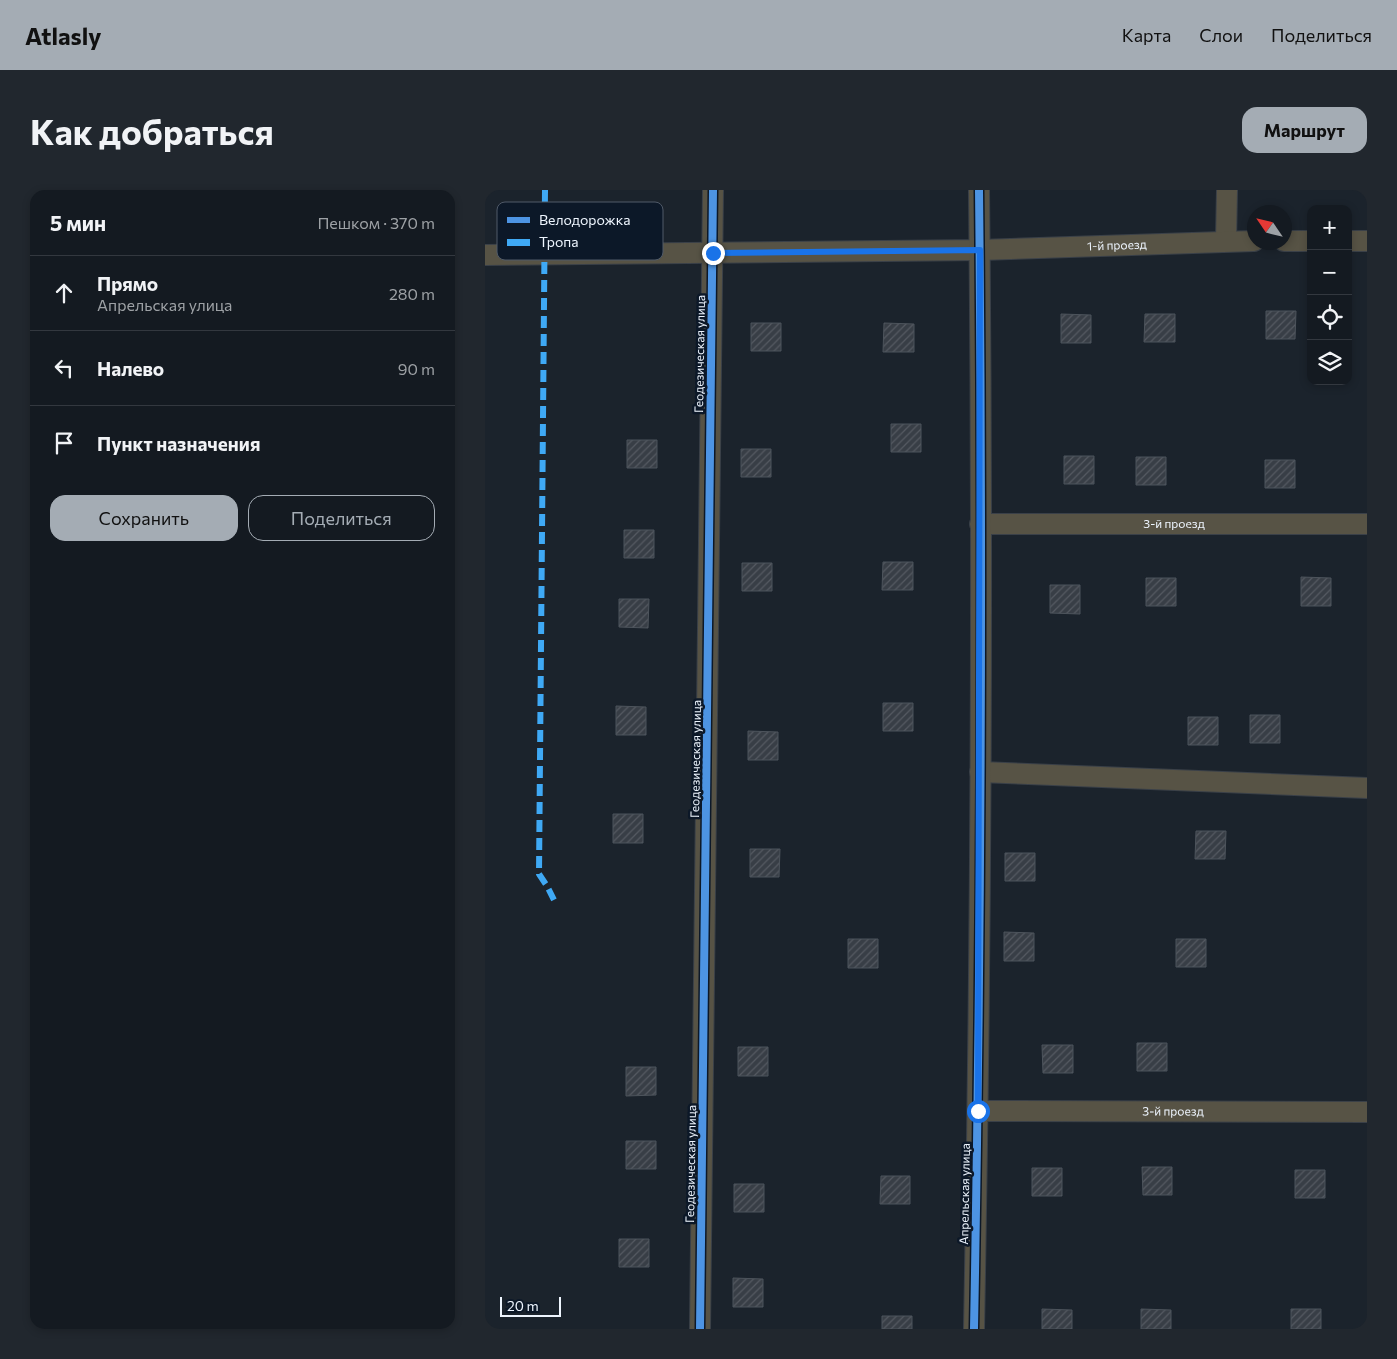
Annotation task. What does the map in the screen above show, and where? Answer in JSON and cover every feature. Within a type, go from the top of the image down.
[{"type":"street","name":"Геодезическая улица","points":[[700,1329],[713,190]]},
{"type":"street","name":"Апрельская улица","points":[[974,1329],[978,1111],[979,190]]},
{"type":"street","points":[[1226,242],[1227,190]]},
{"type":"street","name":"1-й проезд","points":[[663,253],[980,250],[1247,241]]},
{"type":"street","points":[[1292,241],[1307,241]]},
{"type":"street","points":[[1352,241],[1367,241]]},
{"type":"street","name":"3-й проезд","points":[[980,524],[1367,524]]},
{"type":"street","points":[[979,772],[1367,788]]},
{"type":"street","name":"3-й проезд","points":[[978,1111],[1367,1112]]},
{"type":"building","points":[[1266,311],[1296,311],[1295,339],[1266,339]]},
{"type":"building","points":[[1061,314],[1091,315],[1091,343],[1061,343]]},
{"type":"building","points":[[1145,314],[1175,314],[1175,342],[1144,342]]},
{"type":"building","points":[[751,323],[781,323],[781,351],[751,351]]},
{"type":"building","points":[[884,323],[914,324],[914,352],[883,352]]},
{"type":"building","points":[[891,424],[921,424],[921,452],[891,452]]},
{"type":"building","points":[[627,440],[657,440],[657,468],[627,468]]},
{"type":"building","points":[[741,449],[771,449],[771,477],[741,477]]},
{"type":"building","points":[[1064,456],[1094,456],[1094,484],[1064,484]]},
{"type":"building","points":[[1136,457],[1166,457],[1166,485],[1136,485]]},
{"type":"building","points":[[1265,460],[1295,460],[1295,488],[1265,488]]},
{"type":"building","points":[[624,530],[654,530],[654,558],[624,558]]},
{"type":"building","points":[[883,562],[913,562],[913,590],[882,590]]},
{"type":"building","points":[[742,563],[772,563],[772,591],[742,591]]},
{"type":"building","points":[[1301,577],[1331,578],[1331,606],[1301,606]]},
{"type":"building","points":[[1146,578],[1176,578],[1176,606],[1146,606]]},
{"type":"building","points":[[1050,585],[1080,585],[1080,614],[1050,613]]},
{"type":"building","points":[[619,599],[649,599],[648,628],[619,627]]},
{"type":"building","points":[[883,703],[913,703],[913,731],[883,731]]},
{"type":"building","points":[[616,706],[646,707],[646,735],[616,735]]},
{"type":"building","points":[[1250,715],[1280,715],[1280,743],[1250,743]]},
{"type":"building","points":[[1188,717],[1218,717],[1218,745],[1188,745]]},
{"type":"building","points":[[748,731],[778,732],[778,760],[748,760]]},
{"type":"building","points":[[613,814],[643,814],[643,843],[613,843]]},
{"type":"building","points":[[1196,831],[1226,831],[1225,859],[1195,859]]},
{"type":"building","points":[[750,849],[780,849],[779,877],[750,877]]},
{"type":"building","points":[[1005,853],[1035,853],[1035,881],[1005,881]]},
{"type":"building","points":[[1004,932],[1034,933],[1034,961],[1004,961]]},
{"type":"building","points":[[848,939],[878,939],[878,968],[848,968]]},
{"type":"building","points":[[1176,939],[1206,939],[1206,967],[1176,967]]},
{"type":"building","points":[[1137,1043],[1167,1043],[1167,1071],[1137,1071]]},
{"type":"building","points":[[1042,1045],[1073,1045],[1073,1073],[1043,1073]]},
{"type":"building","points":[[738,1047],[768,1047],[768,1076],[738,1076]]},
{"type":"building","points":[[626,1067],[656,1067],[656,1095],[626,1096]]},
{"type":"building","points":[[626,1141],[656,1141],[656,1169],[626,1169]]},
{"type":"building","points":[[1142,1167],[1172,1167],[1172,1195],[1143,1195]]},
{"type":"building","points":[[1032,1168],[1062,1168],[1062,1196],[1032,1196]]},
{"type":"building","points":[[1295,1170],[1325,1170],[1325,1198],[1295,1198]]},
{"type":"building","points":[[881,1176],[910,1176],[910,1204],[880,1204]]},
{"type":"building","points":[[734,1184],[764,1184],[764,1212],[734,1212]]},
{"type":"building","points":[[619,1239],[649,1239],[649,1267],[619,1267]]},
{"type":"building","points":[[733,1278],[763,1279],[763,1307],[733,1307]]},
{"type":"building","points":[[1042,1309],[1072,1310],[1072,1329],[1042,1329]]},
{"type":"building","points":[[1141,1309],[1171,1310],[1171,1329],[1141,1329]]},
{"type":"building","points":[[1291,1309],[1321,1309],[1321,1329],[1291,1329]]},
{"type":"building","points":[[882,1316],[912,1316],[912,1329],[882,1329]]},
{"type":"marked path","points":[[545,190],[545,202]]},
{"type":"marked path","points":[[544,260],[539,874],[556,904]]},
{"type":"cycle path","points":[[700,1329],[713,190]]},
{"type":"cycle path","points":[[974,1329],[981,760],[979,190]]},
{"type":"route","points":[[713,253],[980,250],[978,1111]]}]
